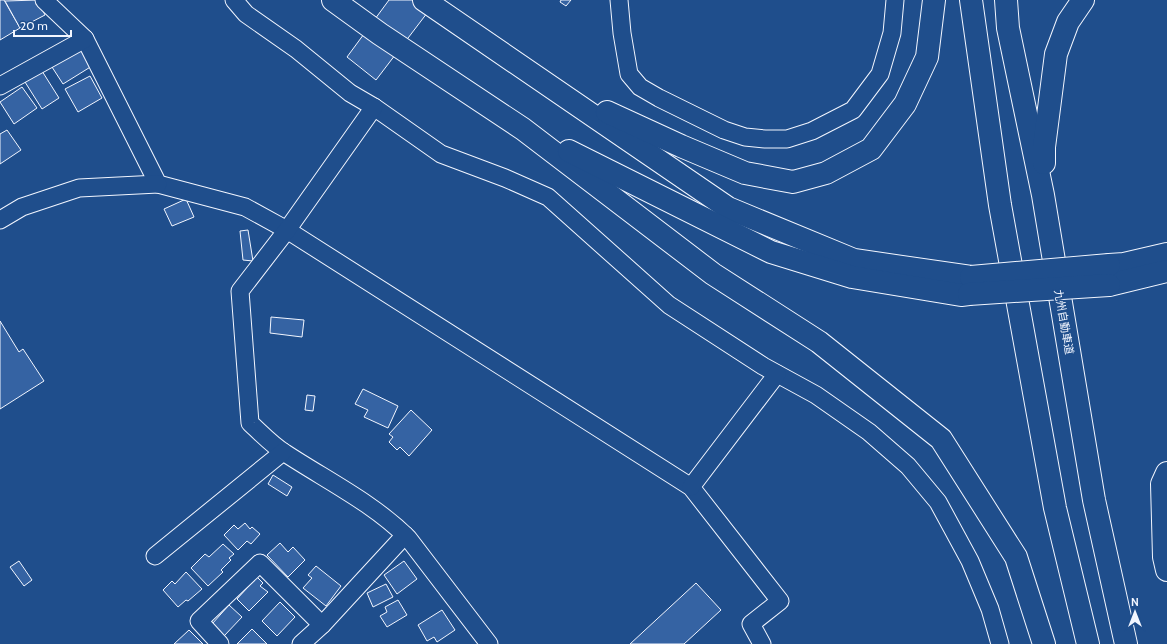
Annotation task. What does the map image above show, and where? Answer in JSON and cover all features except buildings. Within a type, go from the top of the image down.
[{"type":"main road","points":[[333,0],[380,34],[524,129],[713,274],[819,342],[941,439],[1016,557],[1044,644]]},
{"type":"main road","points":[[424,0],[728,208],[854,260],[970,285],[1167,271]]},
{"type":"main road","points":[[550,85],[680,146],[745,173],[793,182],[826,173],[871,149],[905,104],[927,57],[934,0]]},
{"type":"main road","points":[[971,0],[1000,205],[1055,508],[1088,644]]},
{"type":"main road","name":"九州自動車道","points":[[1006,0],[1008,28],[1043,195],[1094,500],[1126,644]]},
{"type":"main road","points":[[1043,195],[1044,147],[1056,54],[1068,22],[1083,0]]},
{"type":"main road","points":[[524,129],[771,252],[852,277],[961,294],[970,285]]},
{"type":"main road","points":[[1109,275],[1124,264],[1167,254]]},
{"type":"main road","points":[[1167,473],[1162,484],[1164,557],[1167,570]]},
{"type":"street","points":[[44,0],[85,38],[158,184]]},
{"type":"street","points":[[234,0],[246,14],[296,49],[350,93],[374,107],[441,154],[505,178],[548,197],[669,305],[777,374],[816,395],[869,432],[908,466],[938,502],[970,561],[990,609],[1000,644]]},
{"type":"street","points":[[619,0],[622,33],[629,74],[640,87],[724,130],[745,137],[765,140],[787,138],[812,131],[853,110],[880,74],[892,33],[895,0]]},
{"type":"street","points":[[0,86],[85,38]]},
{"type":"street","points":[[374,107],[287,230],[240,291],[250,423],[283,452],[320,474],[396,526],[405,535],[489,644]]},
{"type":"street","points":[[0,220],[22,207],[79,188],[158,184],[245,207],[287,230],[691,486],[780,601],[751,624],[762,644]]},
{"type":"street","points":[[691,486],[777,374]]},
{"type":"street","points":[[155,556],[283,452]]},
{"type":"street","points":[[301,644],[322,625],[405,535]]},
{"type":"street","points":[[220,644],[199,620],[260,563],[322,625]]}]
